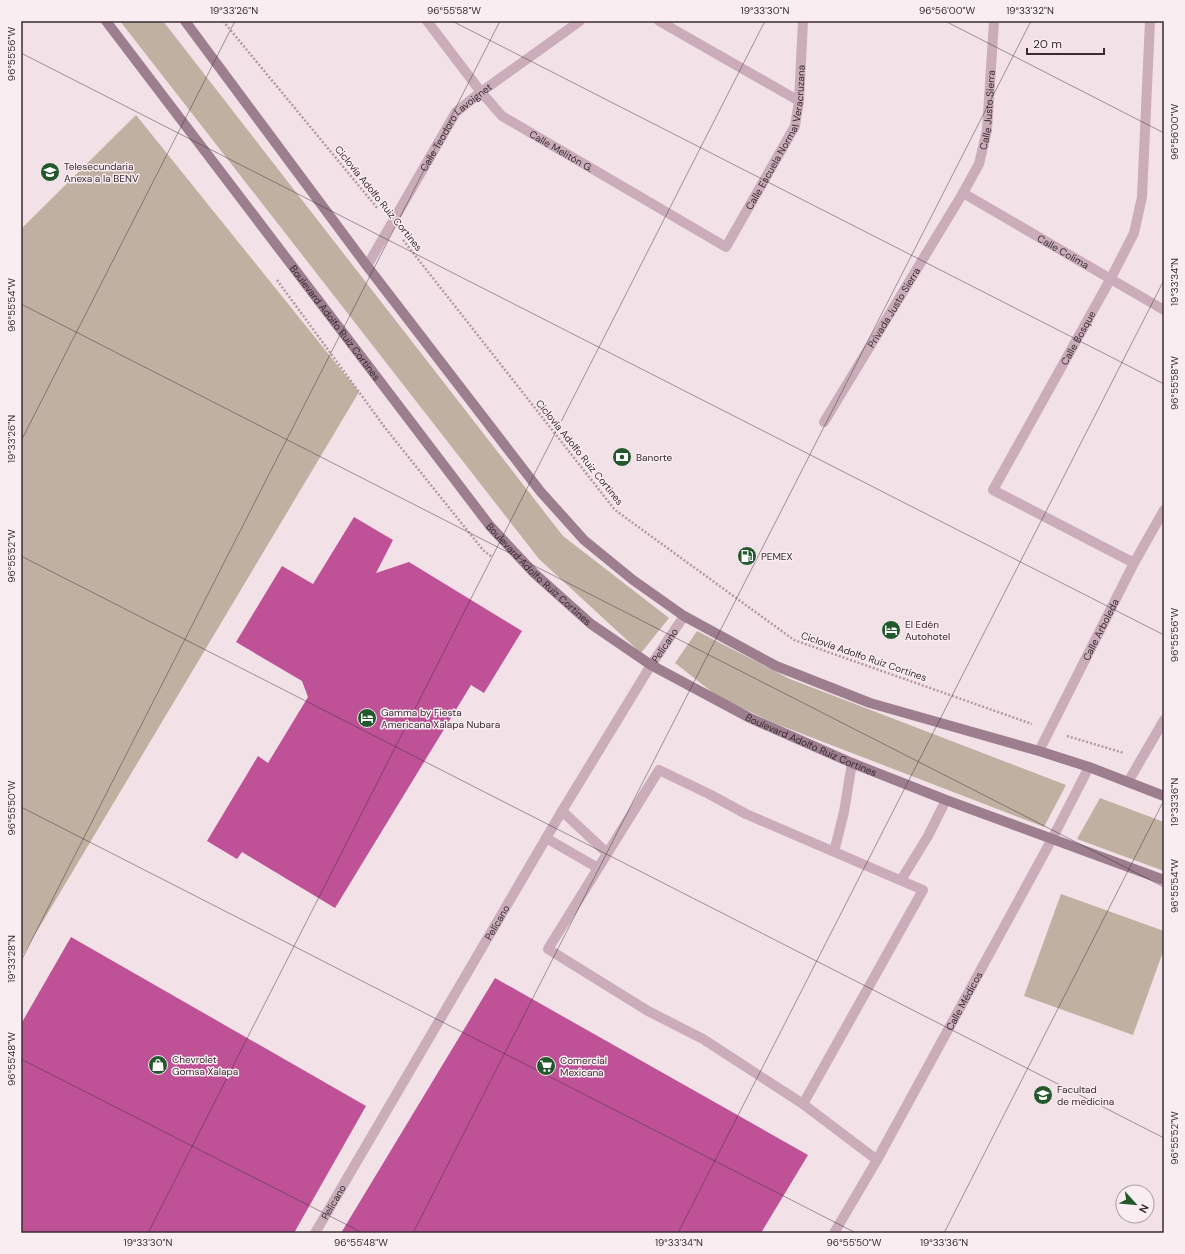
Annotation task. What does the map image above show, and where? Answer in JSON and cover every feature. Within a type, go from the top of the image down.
[{"type":"main road","name":"Boulevard Adolfo Ruiz Cortines","points":[[106,21],[490,526],[534,573],[591,624],[651,666],[750,718],[852,763],[946,800],[1164,880]]},
{"type":"main road","points":[[185,21],[367,266],[540,491],[584,540],[633,580],[684,616],[776,666],[870,702],[1039,751],[1089,767],[1164,796]]},
{"type":"street","name":"Calle Melitón G.","points":[[426,21],[481,92],[502,116],[726,247]]},
{"type":"street","name":"Calle Teodoro Lavoignet","points":[[367,266],[456,112],[481,92],[580,21]]},
{"type":"street","points":[[659,21],[799,101]]},
{"type":"street","name":"Calle Escuela Normal Veracruzana","points":[[726,247],[795,126],[799,101],[803,21]]},
{"type":"street","name":"Calle Justo Sierra","points":[[963,193],[978,164],[987,130],[994,21]]},
{"type":"street","name":"Calle Bosque","points":[[1134,563],[993,490],[1111,278],[1134,233],[1142,197],[1150,21]]},
{"type":"street","name":"Calle Colima","points":[[963,193],[1164,310]]},
{"type":"street","name":"Privada Justo Sierra","points":[[824,422],[963,193]]},
{"type":"street","name":"Calle Arboleda","points":[[1039,751],[1134,563],[1164,510]]},
{"type":"street","name":"Pelícano","points":[[315,1233],[562,811],[651,666],[684,616]]},
{"type":"street","points":[[1128,782],[1164,720]]},
{"type":"street","points":[[834,852],[844,812],[852,763]]},
{"type":"street","name":"Calle Médicos","points":[[834,1233],[877,1160],[1052,839],[1089,767]]},
{"type":"street","points":[[802,1104],[923,890],[746,814],[659,770],[548,949],[648,1011],[703,1039],[802,1104],[877,1160]]},
{"type":"street","points":[[901,880],[928,836],[946,800]]},
{"type":"street","points":[[562,811],[607,853]]},
{"type":"street","points":[[546,838],[598,868]]},
{"type":"path","name":"Ciclovía Adolfo Ruiz Cortines","points":[[223,21],[391,224],[615,510],[794,640],[1049,730],[1142,758]]},
{"type":"shaded area","points":[[120,21],[163,21],[563,536],[669,618],[641,653],[539,559]]},
{"type":"shaded area","points":[[136,115],[359,392],[21,958],[21,229]]},
{"type":"shaded area","points":[[697,631],[790,679],[1066,785],[1044,827],[774,723],[717,696],[675,663]]},
{"type":"shaded area","points":[[1100,798],[1164,822],[1164,871],[1077,839]]},
{"type":"shaded area","points":[[1061,894],[1164,931],[1164,949],[1133,1035],[1024,996]]},
{"type":"building","points":[[354,517],[393,540],[376,573],[409,562],[522,631],[484,693],[471,685],[335,908],[242,852],[237,859],[207,841],[258,756],[268,763],[308,697],[302,681],[236,642],[282,566],[313,584]]},
{"type":"building","name":"Chevrolet Gomsa Xalapa","points":[[71,937],[366,1106],[294,1233],[21,1233],[21,1024]]},
{"type":"building","name":"Comercial Mexicana","points":[[495,978],[808,1155],[761,1233],[341,1233]]},
{"type":"place","name":"Telesecundaria Anexa a la BENV","points":[[50,172]]},
{"type":"place","name":"Banorte","points":[[622,457]]},
{"type":"place","name":"PEMEX","points":[[747,556]]},
{"type":"place","name":"El Edén Autohotel","points":[[891,630]]},
{"type":"place","name":"Gamma by Fiesta Americana Xalapa Nubara","points":[[367,718]]},
{"type":"place","name":"Chevrolet Gomsa Xalapa","points":[[158,1065]]},
{"type":"place","name":"Comercial Mexicana","points":[[546,1066]]},
{"type":"place","name":"Facultad de medicina","points":[[1043,1095]]}]
